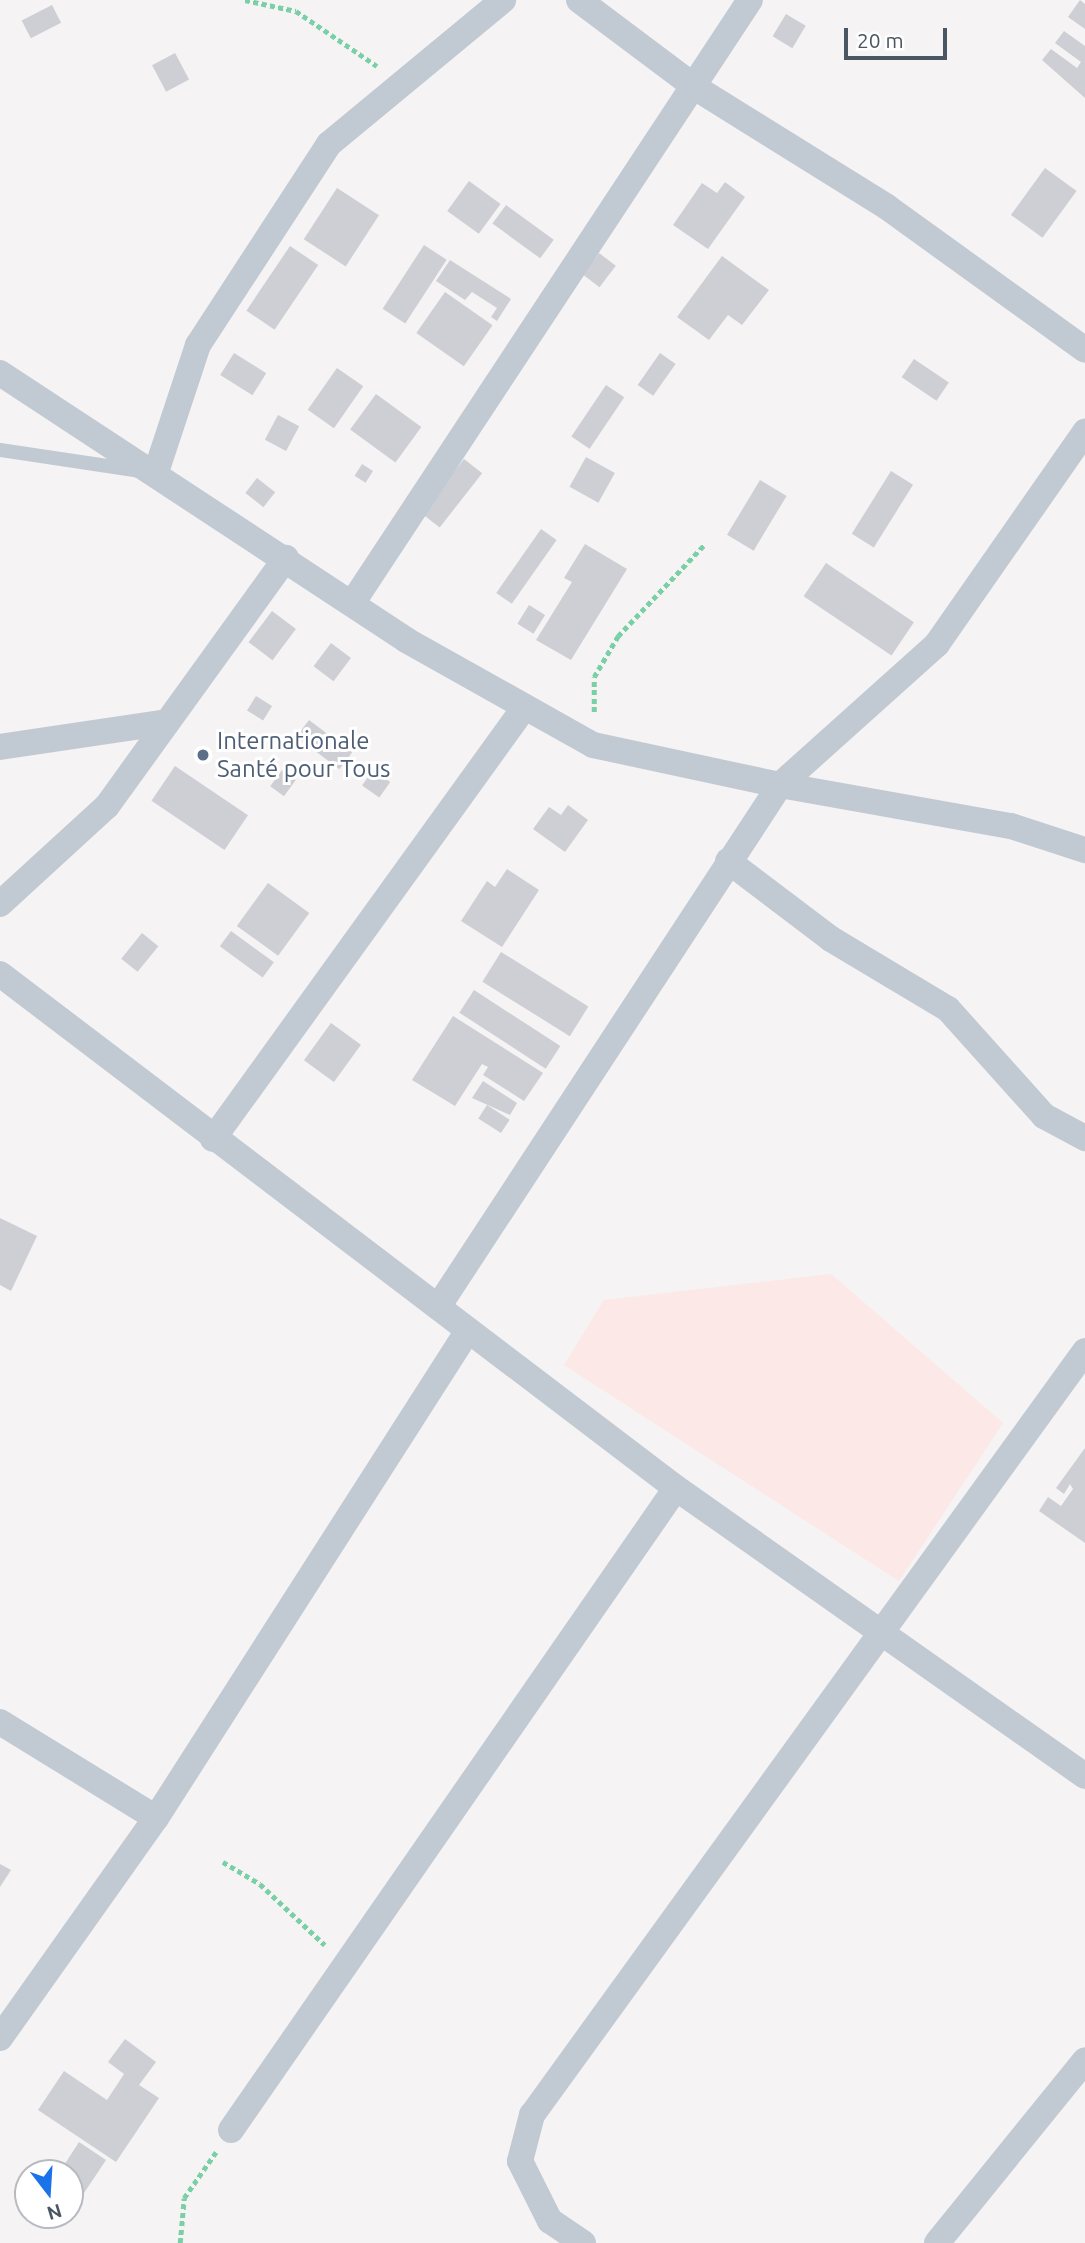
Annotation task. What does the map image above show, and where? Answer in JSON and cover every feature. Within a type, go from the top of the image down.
[{"type":"street","points":[[156,472],[198,345],[329,144],[503,0]]},
{"type":"street","points":[[579,0],[696,88],[887,207],[1085,350]]},
{"type":"street","points":[[353,602],[696,88],[750,0]]},
{"type":"street","points":[[0,373],[353,602],[524,708],[593,745],[780,785],[1011,826],[1085,850]]},
{"type":"street","points":[[438,1307],[780,785],[936,644],[1085,432]]},
{"type":"street","points":[[0,904],[107,806],[286,558]]},
{"type":"street","points":[[214,1139],[524,708]]},
{"type":"street","points":[[0,747],[167,722]]},
{"type":"street","points":[[729,861],[831,939],[948,1009],[1044,1116],[1085,1138]]},
{"type":"street","points":[[0,974],[438,1307],[467,1332],[676,1488],[881,1635],[1085,1776]]},
{"type":"street","points":[[0,2038],[156,1818],[467,1332]]},
{"type":"street","points":[[583,2243],[550,2221],[520,2161],[532,2115],[1085,1351]]},
{"type":"street","points":[[231,2130],[676,1488]]},
{"type":"street","points":[[0,1722],[156,1818]]},
{"type":"street","points":[[937,2243],[1085,2060]]},
{"type":"lane","points":[[0,450],[124,474],[156,472]]},
{"type":"path","points":[[245,0],[296,11],[401,83]]},
{"type":"path","points":[[593,745],[594,677],[634,617],[705,544]]},
{"type":"path","points":[[223,1861],[349,1960]]},
{"type":"path","points":[[180,2243],[184,2198],[231,2130]]},
{"type":"shaded area","points":[[831,1274],[1003,1423],[899,1581],[564,1365],[604,1300]]},
{"type":"building","points":[[1080,0],[1085,4],[1085,29],[1068,17]]},
{"type":"building","points":[[52,5],[61,23],[31,38],[22,20]]},
{"type":"building","points":[[786,14],[806,26],[792,48],[773,36]]},
{"type":"building","points":[[1064,31],[1085,46],[1085,98],[1042,60],[1051,49],[1077,68],[1081,62],[1055,43]]},
{"type":"building","points":[[175,53],[189,79],[166,92],[152,65]]},
{"type":"building","points":[[1045,168],[1077,191],[1042,238],[1011,215]]},
{"type":"building","points":[[469,181],[501,204],[479,234],[447,211]]},
{"type":"building","points":[[725,182],[745,197],[708,249],[673,225],[702,183],[717,193]]},
{"type":"building","points":[[337,188],[379,215],[346,266],[304,239]]},
{"type":"building","points":[[506,205],[554,240],[540,258],[492,224]]},
{"type":"building","points":[[424,245],[447,260],[405,323],[383,309]]},
{"type":"building","points":[[290,246],[318,265],[275,330],[246,311]]},
{"type":"building","points":[[599,253],[616,266],[600,287],[583,275]]},
{"type":"building","points":[[722,256],[769,290],[742,325],[728,315],[709,340],[677,317]]},
{"type":"building","points":[[450,260],[511,299],[497,321],[491,317],[497,308],[472,292],[465,300],[436,281]]},
{"type":"building","points":[[445,292],[493,325],[464,366],[416,333]]},
{"type":"building","points":[[234,353],[266,373],[252,395],[220,375]]},
{"type":"building","points":[[660,353],[676,364],[653,396],[638,385]]},
{"type":"building","points":[[914,359],[949,382],[937,401],[902,377]]},
{"type":"building","points":[[337,368],[363,386],[334,428],[308,410]]},
{"type":"building","points":[[606,385],[624,397],[590,449],[571,436]]},
{"type":"building","points":[[376,394],[421,427],[395,463],[350,430]]},
{"type":"building","points":[[278,415],[299,426],[286,451],[265,440]]},
{"type":"building","points":[[586,457],[615,473],[598,503],[570,487]]},
{"type":"building","points":[[464,459],[482,473],[440,528],[422,513]]},
{"type":"building","points":[[362,464],[373,471],[366,483],[355,476]]},
{"type":"building","points":[[891,471],[913,485],[874,548],[852,534]]},
{"type":"building","points":[[257,478],[275,492],[263,507],[245,493]]},
{"type":"building","points":[[760,480],[787,496],[754,551],[727,535]]},
{"type":"building","points":[[541,529],[557,540],[512,604],[496,593]]},
{"type":"building","points":[[585,544],[627,569],[571,660],[536,640],[572,582],[564,578]]},
{"type":"building","points":[[826,563],[914,622],[892,655],[804,596]]},
{"type":"building","points":[[529,605],[545,615],[533,634],[517,624]]},
{"type":"building","points":[[272,611],[296,629],[272,660],[249,642]]},
{"type":"building","points":[[331,643],[351,658],[334,681],[314,666]]},
{"type":"building","points":[[256,696],[272,706],[263,720],[247,710]]},
{"type":"building","points":[[309,720],[352,752],[339,769],[296,737]]},
{"type":"building","points":[[175,766],[248,815],[224,850],[152,801]]},
{"type":"building","points":[[282,770],[296,780],[284,796],[270,786]]},
{"type":"building","points":[[373,770],[390,782],[379,798],[362,786]]},
{"type":"building","points":[[568,805],[588,820],[565,852],[533,829],[549,807],[561,815]]},
{"type":"building","points":[[507,869],[539,890],[502,947],[461,921],[487,881],[495,887]]},
{"type":"building","points":[[268,883],[309,913],[278,956],[237,926]]},
{"type":"building","points":[[231,931],[274,962],[263,978],[220,946]]},
{"type":"building","points":[[142,933],[158,946],[138,972],[121,959]]},
{"type":"building","points":[[501,952],[588,1007],[570,1036],[482,982]]},
{"type":"building","points":[[474,990],[560,1046],[546,1069],[459,1013]]},
{"type":"building","points":[[453,1016],[543,1073],[524,1101],[483,1075],[488,1067],[482,1064],[455,1106],[412,1080]]},
{"type":"building","points":[[331,1023],[361,1045],[334,1082],[304,1060]]},
{"type":"building","points":[[483,1081],[517,1103],[510,1115],[472,1098]]},
{"type":"building","points":[[487,1105],[510,1120],[501,1133],[478,1118]]},
{"type":"building","points":[[0,1218],[37,1236],[11,1291],[0,1285]]},
{"type":"building","points":[[1085,1448],[1085,1543],[1039,1511],[1048,1497],[1061,1506],[1073,1489],[1070,1484],[1064,1494],[1056,1488]]},
{"type":"building","points":[[0,1864],[11,1870],[0,1887]]},
{"type":"building","points":[[125,2039],[156,2062],[139,2085],[159,2098],[116,2162],[38,2110],[64,2071],[107,2100],[124,2074],[108,2062]]},
{"type":"building","points":[[79,2142],[106,2160],[84,2193],[84,2159],[68,2159]]},
{"type":"place","name":"Internationale Santé pour Tous","points":[[203,755]]}]
